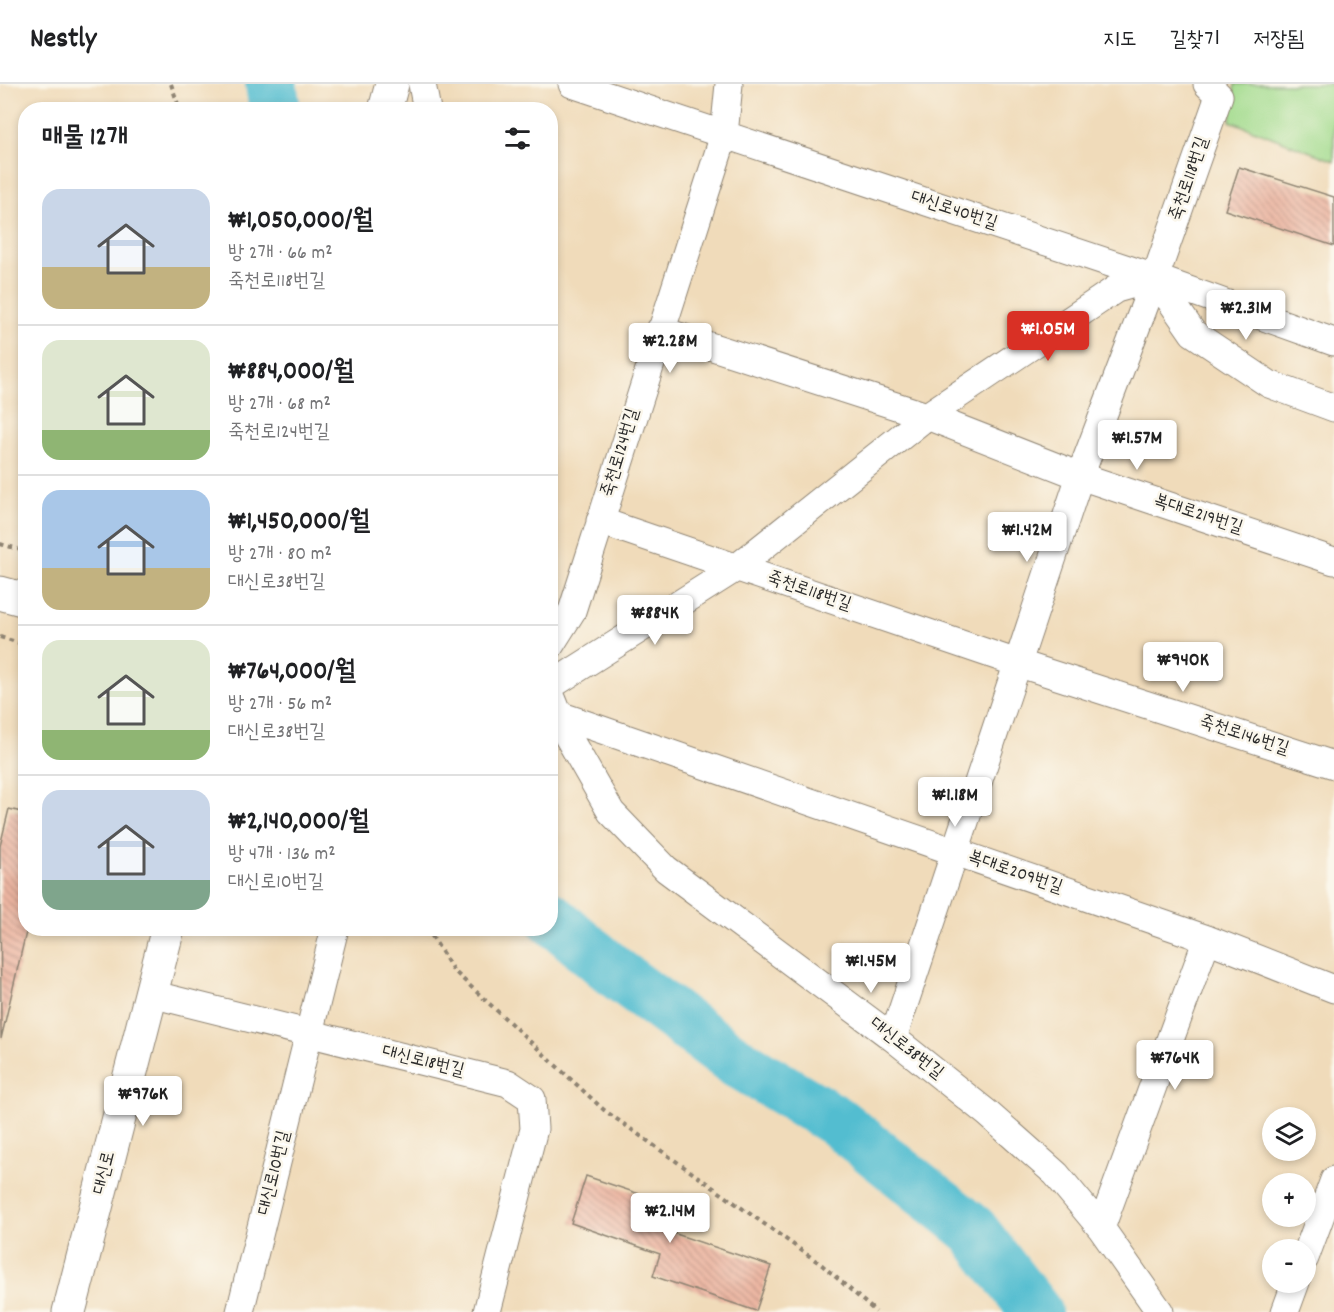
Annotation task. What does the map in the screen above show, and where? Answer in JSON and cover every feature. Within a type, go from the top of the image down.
[{"type":"street","points":[[388,102],[392,84]]},
{"type":"street","points":[[422,84],[425,102]]},
{"type":"street","name":"대신로40번길","points":[[572,84],[1155,278],[1334,342]]},
{"type":"street","name":"죽천로124번길","points":[[558,633],[572,611],[724,135],[729,84]]},
{"type":"street","name":"죽천로118번길","points":[[893,1038],[1080,476],[1155,278],[1219,96],[1207,84]]},
{"type":"street","points":[[558,681],[736,568],[927,416],[1116,289],[1155,278],[1193,333],[1269,384],[1334,408]]},
{"type":"street","name":"복대로219번길","points":[[660,330],[927,416],[1080,476],[1334,561]]},
{"type":"street","name":"죽천로118번길","points":[[600,521],[1017,663]]},
{"type":"street","points":[[0,593],[18,598]]},
{"type":"street","name":"죽천로146번길","points":[[1017,663],[1334,765]]},
{"type":"street","name":"복대로209번길","points":[[558,705],[954,852],[1207,939],[1334,989]]},
{"type":"street","name":"대신로38번길","points":[[558,712],[567,735],[611,812],[666,869],[893,1038],[987,1113],[1056,1174],[1101,1228],[1160,1312]]},
{"type":"street","name":"대신로","points":[[69,1312],[166,936]]},
{"type":"street","points":[[310,1033],[333,936]]},
{"type":"street","points":[[1101,1228],[1207,939]]},
{"type":"street","name":"대신로18번길","points":[[152,994],[508,1083],[532,1099],[534,1129],[487,1312]]},
{"type":"street","name":"대신로10번길","points":[[240,1312],[310,1033]]},
{"type":"street","points":[[1312,1239],[1334,1180]]},
{"type":"street","points":[[1285,1312],[1292,1293]]},
{"type":"path","points":[[171,84],[177,102]]},
{"type":"path","points":[[0,544],[18,549]]},
{"type":"path","points":[[0,637],[18,643]]},
{"type":"path","points":[[432,936],[453,970],[604,1110],[822,1265],[876,1312]]},
{"type":"green space","points":[[1235,84],[1334,84],[1334,161],[1230,121]]},
{"type":"building","points":[[1239,167],[1334,197],[1334,246],[1225,210]]},
{"type":"building","points":[[9,809],[18,811],[18,936],[25,936],[1,1039],[0,846]]},
{"type":"building","points":[[586,1176],[675,1206],[667,1231],[771,1266],[756,1311],[653,1276],[660,1254],[571,1223]]},
{"type":"waterway","points":[[271,84],[274,102]]},
{"type":"waterway","points":[[558,924],[616,973],[734,1060],[836,1121],[972,1229],[1036,1312]]}]
